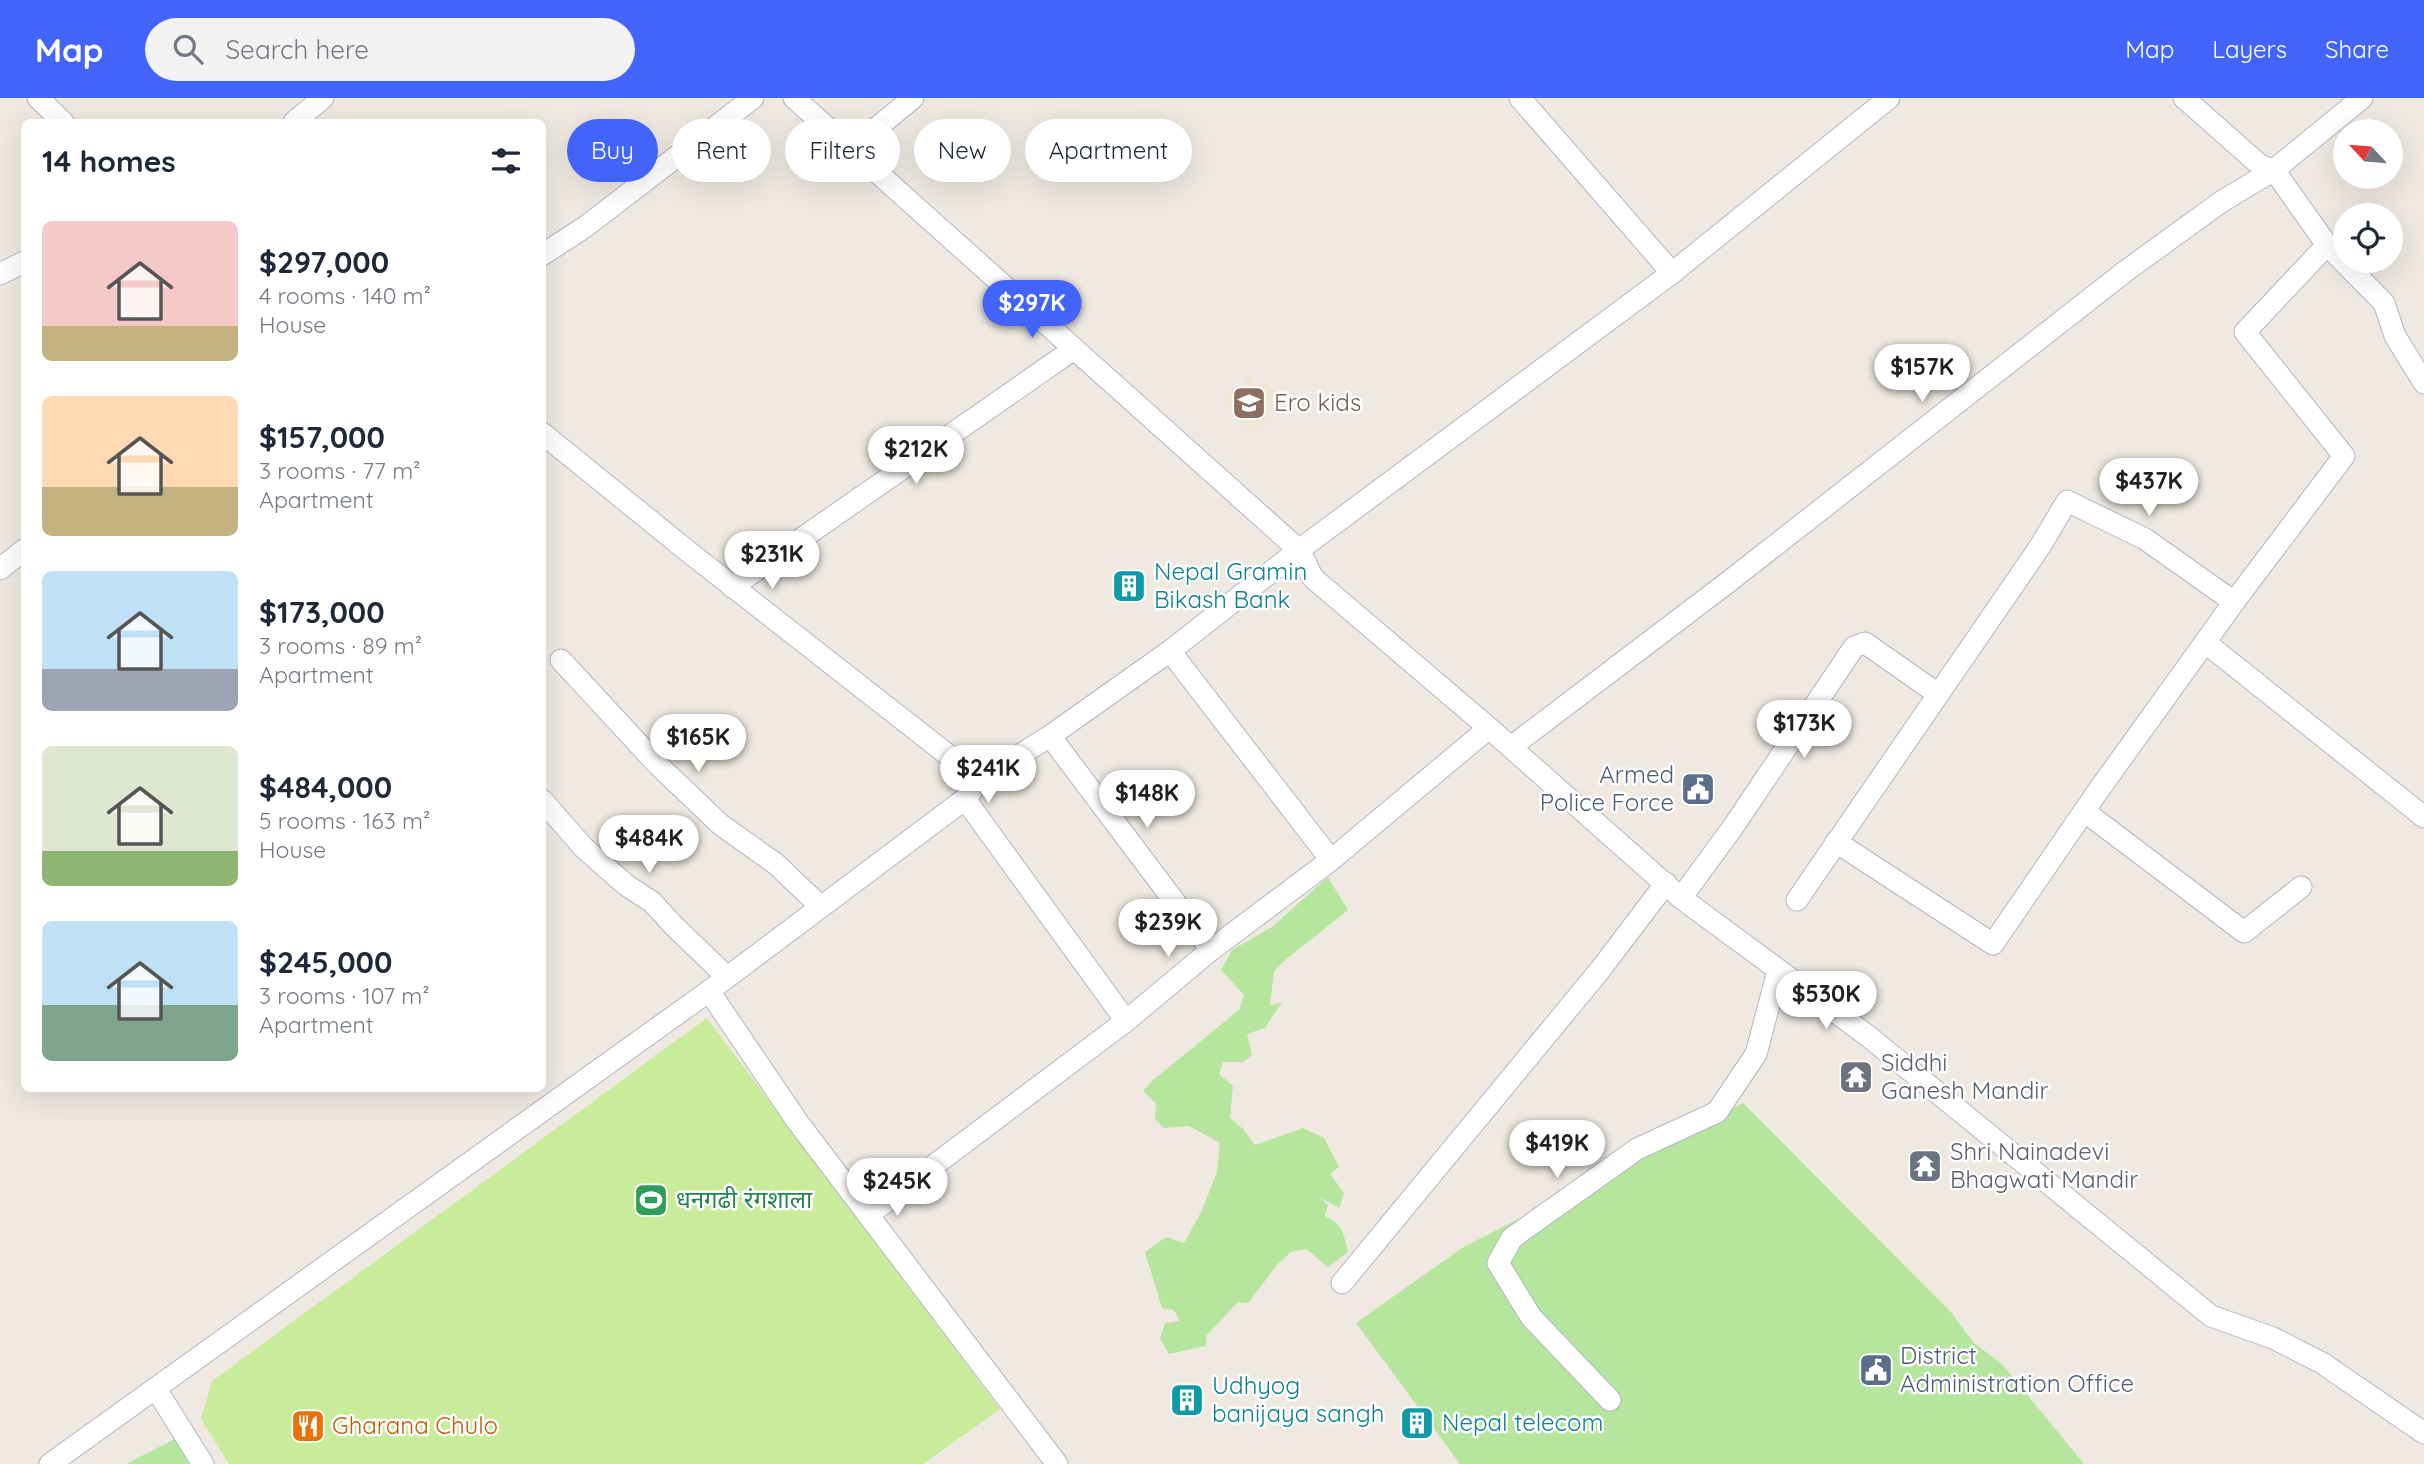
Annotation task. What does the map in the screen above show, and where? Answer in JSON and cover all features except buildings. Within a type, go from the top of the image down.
[{"type":"street","points":[[38,98],[60,119]]},
{"type":"street","points":[[298,119],[323,98]]},
{"type":"street","points":[[546,252],[584,227],[753,98]]},
{"type":"street","points":[[794,98],[817,119]]},
{"type":"street","points":[[887,119],[913,98]]},
{"type":"street","points":[[1520,98],[1672,273]]},
{"type":"street","points":[[50,1464],[709,991],[965,799],[980,780],[1050,736],[1170,651],[1299,550],[1672,273],[1889,98]]},
{"type":"street","points":[[2185,98],[2261,166],[2274,170],[2327,245],[2384,303],[2395,336],[2424,383]]},
{"type":"street","points":[[1511,747],[1727,583],[2127,270],[2221,202],[2274,170],[2362,98]]},
{"type":"street","points":[[888,182],[1299,550],[1313,578],[1674,890],[1778,971],[1868,1036],[2211,1316],[2273,1338],[2322,1363],[2424,1433]]},
{"type":"street","points":[[1836,842],[1993,944],[2084,811],[2234,602],[2344,456],[2245,332],[2327,245]]},
{"type":"street","points":[[0,274],[21,264]]},
{"type":"street","points":[[732,587],[1074,349]]},
{"type":"street","points":[[546,441],[980,780]]},
{"type":"street","points":[[1797,900],[2040,545],[2067,501],[2145,539],[2234,602]]},
{"type":"street","points":[[0,569],[21,552]]},
{"type":"street","points":[[1342,1283],[1600,970],[1733,827],[1854,647],[1865,643],[1938,694]]},
{"type":"street","points":[[2206,643],[2424,817]]},
{"type":"street","points":[[1170,651],[1331,860]]},
{"type":"street","points":[[561,660],[659,765],[720,825],[776,864],[820,906]]},
{"type":"street","points":[[868,1215],[1126,1021],[1211,950],[1331,860],[1489,728]]},
{"type":"street","points":[[1050,736],[1211,950]]},
{"type":"street","points":[[965,799],[1126,1021]]},
{"type":"street","points":[[546,805],[584,848],[626,885],[652,902],[727,977]]},
{"type":"street","points":[[2084,811],[2244,932],[2301,887]]},
{"type":"street","points":[[1610,1400],[1531,1317],[1498,1263],[1512,1238],[1637,1149],[1717,1112],[1756,1054],[1778,971]]},
{"type":"street","points":[[709,991],[797,1121],[1057,1464]]},
{"type":"street","points":[[156,1389],[203,1464]]},
{"type":"shaded area","name":"Ero kids","points":[[1249,376],[1258,387],[1265,382],[1276,394],[1269,399],[1275,406],[1268,413],[1270,416],[1251,433],[1221,399],[1236,386],[1243,393],[1250,387],[1244,380]]},
{"type":"green space","points":[[1328,877],[1348,910],[1274,971],[1270,1005],[1282,1002],[1265,1028],[1247,1034],[1252,1055],[1243,1062],[1223,1062],[1219,1074],[1233,1086],[1230,1118],[1255,1145],[1303,1128],[1324,1138],[1339,1167],[1330,1174],[1344,1193],[1339,1208],[1319,1197],[1328,1205],[1325,1216],[1342,1230],[1348,1252],[1328,1267],[1306,1249],[1291,1252],[1277,1265],[1248,1303],[1238,1302],[1206,1336],[1206,1346],[1169,1354],[1160,1339],[1165,1323],[1180,1321],[1174,1310],[1162,1308],[1145,1252],[1166,1237],[1184,1243],[1202,1210],[1217,1172],[1220,1143],[1189,1126],[1163,1128],[1155,1118],[1156,1103],[1143,1091],[1239,1010],[1244,995],[1221,970],[1232,950],[1272,927]]},
{"type":"green space","name":"धनगढी रंगशाला","points":[[707,1018],[1000,1409],[923,1464],[229,1464],[201,1419],[212,1381]]},
{"type":"green space","points":[[1743,1103],[1950,1311],[1974,1343],[2003,1365],[2084,1464],[1460,1464],[1356,1323],[1462,1248]]},
{"type":"green space","points":[[175,1439],[189,1464],[126,1464]]},
{"type":"place","name":"Ero kids","points":[[1249,403]]},
{"type":"place","name":"Nepal Gramin Bikash Bank","points":[[1129,586]]},
{"type":"place","name":"Armed Police Force","points":[[1698,789]]},
{"type":"place","name":"Siddhi Ganesh Mandir","points":[[1856,1077]]},
{"type":"place","name":"Shri Nainadevi Bhagwati Mandir","points":[[1925,1166]]},
{"type":"place","name":"धनगढी रंगशाला","points":[[651,1200]]},
{"type":"place","name":"District Administration Office","points":[[1876,1370]]},
{"type":"place","name":"Udhyog banijaya sangh","points":[[1187,1400]]},
{"type":"place","name":"Nepal telecom","points":[[1417,1423]]},
{"type":"place","name":"Gharana Chulo","points":[[308,1426]]}]
